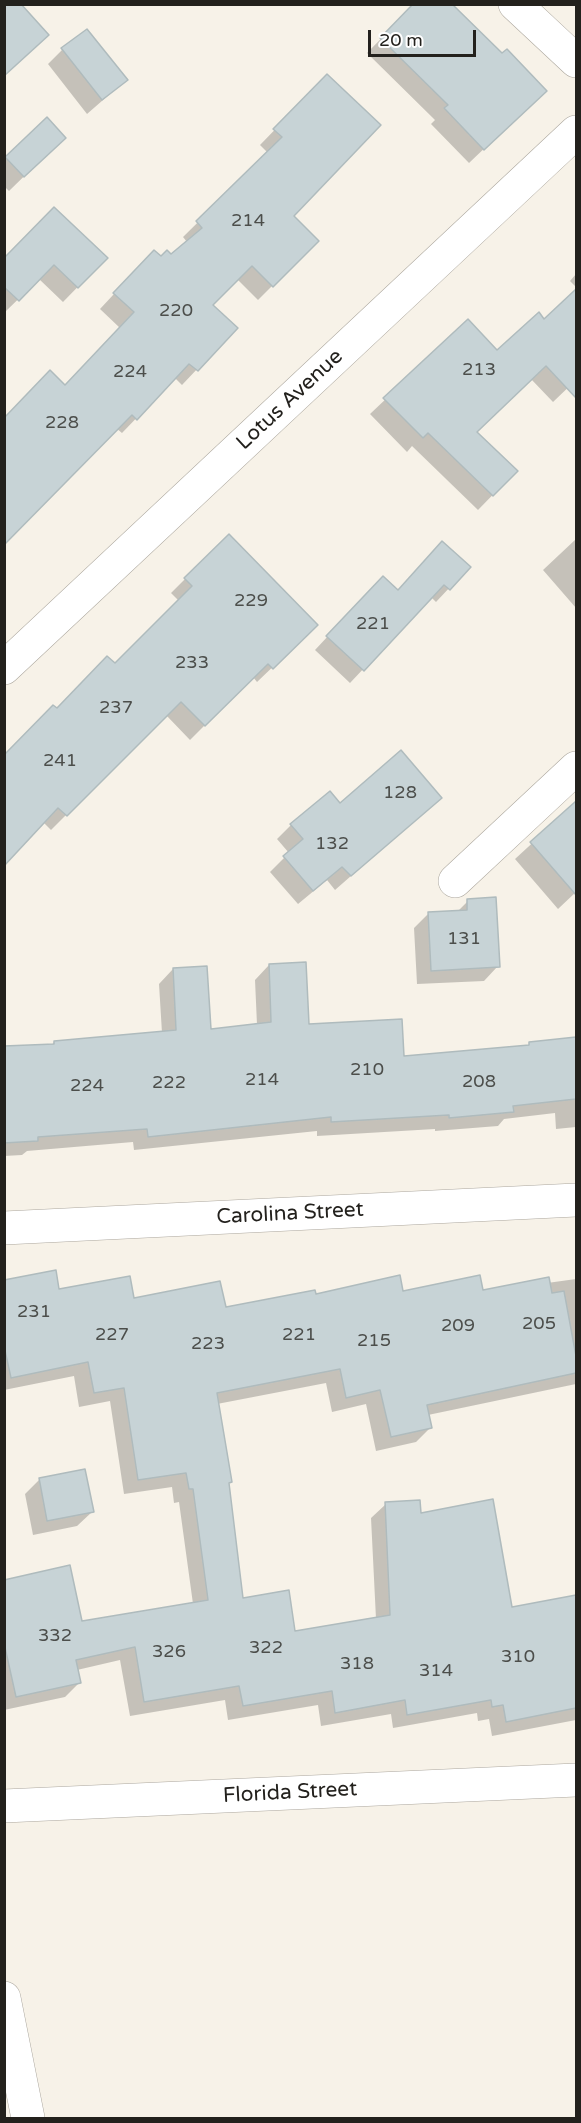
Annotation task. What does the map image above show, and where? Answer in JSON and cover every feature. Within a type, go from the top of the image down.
[{"type":"street","points":[[515,4],[576,61]]},
{"type":"street","name":"Lotus Avenue","points":[[4,668],[576,132]]},
{"type":"street","points":[[455,881],[576,768]]},
{"type":"street","name":"Carolina Street","points":[[4,1228],[576,1200]]},
{"type":"street","name":"Florida Street","points":[[4,1806],[576,1780]]},
{"type":"street","points":[[4,1998],[28,2118]]},
{"type":"building","points":[[4,4],[21,4],[49,35],[4,76]]},
{"type":"building","points":[[413,4],[452,4],[502,53],[507,49],[547,91],[484,150],[444,108],[448,105],[380,38]]},
{"type":"building","points":[[87,29],[128,80],[102,100],[61,48]]},
{"type":"building","points":[[327,74],[381,125],[294,216],[319,241],[273,287],[252,266],[213,305],[238,328],[198,371],[189,364],[137,420],[132,415],[4,545],[4,418],[50,370],[65,385],[134,312],[113,293],[154,250],[161,256],[167,250],[171,254],[202,228],[196,221],[282,137],[273,129]]},
{"type":"building","points":[[47,117],[66,138],[24,177],[5,157]]},
{"type":"building","points":[[54,207],[108,258],[78,288],[54,265],[19,301],[4,287],[4,258]]},
{"type":"building","points":[[576,289],[576,398],[546,366],[477,432],[518,471],[493,496],[428,433],[423,438],[383,398],[468,319],[497,350],[539,312],[544,319]]},
{"type":"building","points":[[229,534],[318,625],[273,669],[268,664],[205,726],[181,702],[67,816],[58,808],[4,866],[4,755],[53,705],[57,708],[107,656],[115,663],[192,586],[184,578]]},
{"type":"building","points":[[442,541],[471,567],[450,590],[444,585],[364,671],[326,636],[383,576],[398,590]]},
{"type":"building","points":[[401,750],[442,798],[351,876],[342,867],[313,891],[283,856],[303,839],[290,824],[330,791],[340,803]]},
{"type":"building","points":[[576,801],[576,895],[530,842]]},
{"type":"building","points":[[496,897],[500,967],[431,971],[428,912],[467,910],[467,899]]},
{"type":"building","points":[[306,962],[309,1024],[402,1019],[404,1056],[529,1045],[529,1042],[576,1037],[576,1099],[513,1106],[514,1112],[449,1118],[449,1115],[331,1122],[331,1117],[148,1137],[147,1129],[38,1137],[38,1141],[4,1143],[4,1046],[54,1044],[54,1041],[176,1030],[173,968],[207,966],[211,1029],[271,1022],[269,964]]},
{"type":"building","points":[[56,1270],[59,1289],[130,1276],[134,1298],[220,1281],[226,1307],[315,1290],[316,1294],[400,1275],[403,1291],[480,1275],[483,1290],[549,1277],[552,1293],[564,1291],[576,1356],[576,1373],[427,1405],[432,1428],[391,1437],[380,1390],[346,1398],[340,1369],[217,1393],[232,1482],[229,1483],[243,1598],[289,1590],[295,1631],[390,1615],[385,1502],[420,1500],[421,1513],[493,1499],[512,1607],[576,1595],[576,1708],[506,1722],[503,1705],[492,1707],[491,1700],[407,1715],[405,1700],[335,1713],[332,1691],[243,1706],[239,1686],[144,1702],[135,1647],[76,1660],[81,1683],[16,1697],[4,1643],[4,1580],[70,1565],[82,1621],[208,1600],[193,1489],[189,1489],[186,1473],[138,1480],[124,1388],[94,1393],[88,1362],[11,1378],[4,1346],[4,1280]]},
{"type":"building","points":[[85,1469],[94,1512],[47,1521],[39,1478]]}]
